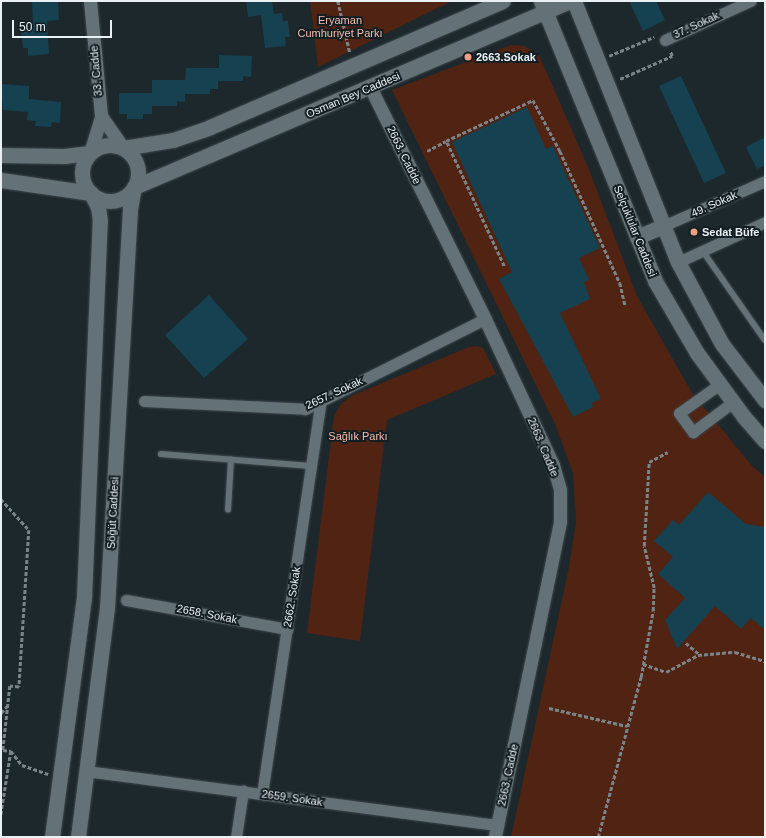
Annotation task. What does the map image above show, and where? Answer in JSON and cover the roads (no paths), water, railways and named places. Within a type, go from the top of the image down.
[{"type":"main road","points":[[1,155],[64,156],[90,153],[106,145],[123,148],[173,140],[210,127],[485,6],[502,1]]},
{"type":"main road","name":"Osman Bey Caddesi","points":[[134,187],[370,87],[543,6],[571,1]]},
{"type":"main road","points":[[574,1],[678,262],[722,344],[765,400]]},
{"type":"main road","name":"Selçuklular Caddesi","points":[[543,6],[655,281],[697,353],[733,402],[765,441]]},
{"type":"main road","points":[[1,180],[91,194],[98,198],[114,201],[122,198],[134,187],[138,173],[137,165],[123,148]]},
{"type":"main road","points":[[52,837],[84,597],[100,221],[98,207],[82,178],[82,169],[90,153]]},
{"type":"main road","name":"Söğüt Caddesi","points":[[78,837],[107,608],[130,209],[134,187]]},
{"type":"main road","points":[[637,237],[663,226]]},
{"type":"street","name":"33. Cadde","points":[[90,1],[101,116],[90,153]]},
{"type":"street","name":"37. Sokak","points":[[664,40],[750,1]]},
{"type":"street","name":"2663. Cadde","points":[[370,87],[485,319],[553,465],[560,490],[560,522],[496,831]]},
{"type":"street","name":"33. Cadde","points":[[101,116],[123,148]]},
{"type":"street","name":"49. Sokak","points":[[663,226],[765,181]]},
{"type":"street","points":[[678,262],[765,222]]},
{"type":"street","name":"2657. Sokak","points":[[144,401],[305,409],[485,319]]},
{"type":"street","points":[[720,384],[679,414],[693,432],[733,402]]},
{"type":"street","name":"2662. Sokak","points":[[262,794],[321,400]]},
{"type":"street","name":"2658. Sokak","points":[[126,600],[287,629]]},
{"type":"street","name":"2659. Sokak","points":[[86,771],[242,791],[496,831]]},
{"type":"street","points":[[236,837],[242,791]]},
{"type":"lane","points":[[703,250],[765,340]]},
{"type":"lane","points":[[161,454],[311,466]]},
{"type":"lane","points":[[228,510],[231,460]]},
{"type":"place","name":"2663.Sokak","points":[[468,57]]},
{"type":"place","name":"Sedat Büfe","points":[[694,232]]},
{"type":"park label","name":"Eryaman Cumhuriyet Parkı","points":[[340,27]]},
{"type":"park label","name":"Sağlık Parkı","points":[[358,436]]}]
